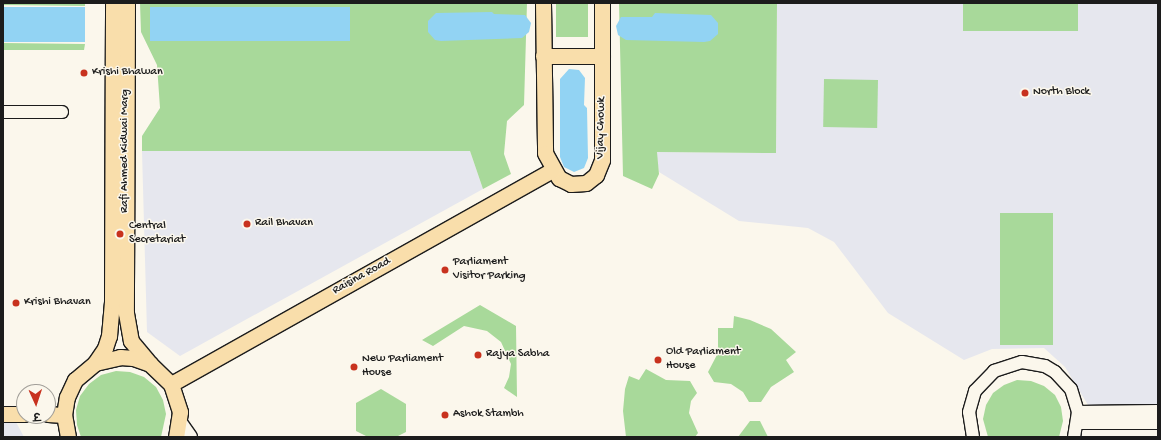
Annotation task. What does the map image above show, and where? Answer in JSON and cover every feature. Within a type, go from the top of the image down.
[{"type":"main road","name":"Rafi Ahmed Kidwai Marg","points":[[95,363],[105,348],[109,336],[112,301],[113,3]]},
{"type":"main road","name":"Rafi Ahmed Kidwai Marg","points":[[127,3],[126,313],[131,341],[150,364],[172,384]]},
{"type":"main road","name":"Vijay Chowk","points":[[543,3],[545,153],[558,178],[571,184],[586,183],[600,168],[602,3]]},
{"type":"main road","points":[[543,56],[602,56]]},
{"type":"main road","name":"Raisina Road","points":[[172,384],[553,170]]},
{"type":"main road","points":[[68,437],[64,415],[75,380],[95,363],[120,357],[133,358],[150,364]]},
{"type":"main road","points":[[172,384],[179,402],[180,421],[176,437]]},
{"type":"main road","points":[[3,414],[16,414]]},
{"type":"main road","points":[[56,414],[64,415]]},
{"type":"street","points":[[3,112],[62,112]]},
{"type":"street","points":[[973,437],[969,412],[975,390],[990,374],[1011,364],[1034,363],[1054,372],[1070,389],[1078,418],[1074,437]]},
{"type":"street","points":[[1078,418],[1158,411]]},
{"type":"street","points":[[1078,418],[1158,423]]},
{"type":"street","points":[[180,421],[191,437]]},
{"type":"shaded area","points":[[777,3],[1158,3],[1158,404],[1088,405],[1065,367],[1044,348],[992,349],[964,360],[888,313],[834,242],[808,228],[739,221],[659,172],[656,152],[776,153]]},
{"type":"shaded area","points":[[142,151],[470,151],[483,189],[180,356],[147,332]]},
{"type":"shaded area","points":[[16,422],[24,437],[3,437],[3,423]]},
{"type":"green space","points":[[3,3],[85,3],[85,6],[3,5]]},
{"type":"green space","points":[[140,3],[527,3],[524,105],[507,121],[504,154],[511,174],[483,189],[470,151],[142,151],[142,136],[160,108],[157,65],[141,32]]},
{"type":"green space","points":[[556,3],[588,3],[588,37],[556,37]]},
{"type":"green space","points":[[619,3],[777,3],[776,153],[657,152],[659,174],[652,189],[623,176]]},
{"type":"green space","points":[[963,3],[1078,3],[1078,31],[963,31]]},
{"type":"green space","points":[[3,43],[85,44],[84,50],[3,50]]},
{"type":"green space","points":[[824,79],[878,80],[877,128],[823,127]]},
{"type":"green space","points":[[1000,213],[1053,213],[1053,345],[1000,345]]},
{"type":"green space","points":[[480,305],[516,326],[517,397],[504,388],[509,377],[511,364],[501,342],[487,331],[464,326],[433,346],[422,340]]},
{"type":"green space","points":[[734,316],[750,320],[771,329],[796,352],[786,360],[794,372],[771,387],[761,402],[749,402],[743,392],[731,384],[714,382],[708,372],[718,353],[718,328],[733,328]]},
{"type":"green space","points":[[646,369],[666,380],[690,381],[697,393],[691,401],[689,413],[698,433],[695,437],[626,437],[623,411],[625,389],[629,376],[639,380]]},
{"type":"green space","points":[[116,371],[130,372],[144,377],[156,387],[163,400],[166,414],[161,437],[81,437],[77,425],[76,410],[80,396],[89,384],[101,375]]},
{"type":"green space","points":[[1017,380],[1031,381],[1044,386],[1055,395],[1061,407],[1063,421],[1059,437],[988,437],[983,419],[986,405],[993,393],[1004,385]]},
{"type":"green space","points":[[381,389],[406,404],[406,432],[396,437],[368,437],[356,431],[356,403]]},
{"type":"green space","points":[[750,421],[760,421],[768,437],[738,437]]},
{"type":"water","points":[[3,7],[85,7],[85,42],[3,42]]},
{"type":"water","points":[[150,7],[350,7],[350,41],[150,41]]},
{"type":"water","points":[[492,12],[494,14],[525,15],[531,23],[529,32],[522,38],[441,41],[435,40],[428,32],[428,21],[436,13]]},
{"type":"water","points":[[655,13],[711,15],[718,23],[718,34],[710,41],[704,42],[626,40],[618,35],[616,26],[621,17],[652,17]]},
{"type":"water","points":[[569,69],[579,70],[585,78],[584,105],[587,108],[588,158],[584,168],[574,172],[564,167],[560,157],[560,79]]},
{"type":"place","name":"Krishi Bhawan","points":[[84,73]]},
{"type":"place","name":"North Block","points":[[1025,93]]},
{"type":"place","name":"Rail Bhavan","points":[[247,224]]},
{"type":"place","name":"Central Secretariat","points":[[120,234]]},
{"type":"place","name":"Parliament Visitor Parking","points":[[445,270]]},
{"type":"place","name":"Krishi Bhavan","points":[[16,303]]},
{"type":"place","name":"Rajya Sabha","points":[[478,355]]},
{"type":"place","name":"Old Parliament House","points":[[658,360]]},
{"type":"place","name":"New Parliament House","points":[[354,367]]},
{"type":"place","name":"Ashok Stambh","points":[[445,415]]}]
